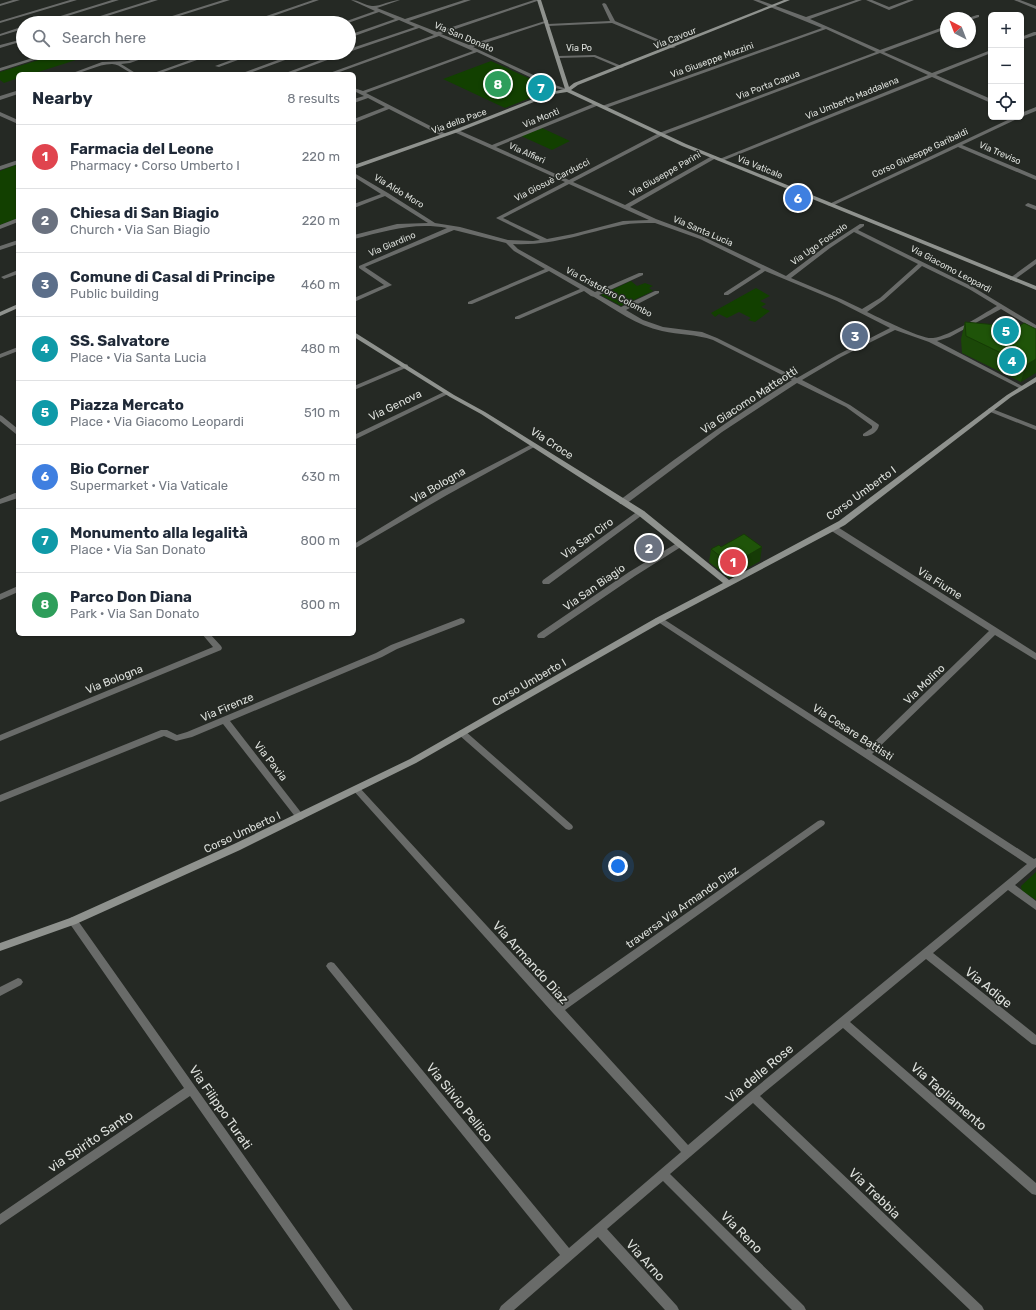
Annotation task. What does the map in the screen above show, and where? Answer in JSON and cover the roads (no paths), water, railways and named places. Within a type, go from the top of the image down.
[{"type":"street","points":[[0,5],[18,0]]},
{"type":"street","points":[[20,16],[75,0]]},
{"type":"street","points":[[63,16],[117,0]]},
{"type":"street","points":[[103,16],[156,0]]},
{"type":"street","points":[[175,16],[228,0]]},
{"type":"street","points":[[269,16],[317,0]]},
{"type":"street","name":"Via San Donato","points":[[353,0],[469,47],[552,86],[568,90]]},
{"type":"street","points":[[373,8],[398,0]]},
{"type":"street","points":[[404,21],[469,0]]},
{"type":"street","points":[[334,72],[438,34],[539,0],[568,90]]},
{"type":"street","points":[[755,0],[806,19],[988,100]]},
{"type":"street","name":"Via Cavour","points":[[568,90],[576,84],[674,47],[788,0]]},
{"type":"street","points":[[806,19],[860,0]]},
{"type":"street","points":[[868,0],[889,9],[912,0]]},
{"type":"street","points":[[1016,0],[1036,8]]},
{"type":"street","points":[[604,4],[613,22]]},
{"type":"street","points":[[356,19],[379,11]]},
{"type":"street","points":[[0,22],[16,17]]},
{"type":"street","points":[[356,34],[398,19]]},
{"type":"street","points":[[469,47],[547,23],[613,22],[674,47]]},
{"type":"street","points":[[356,48],[418,26]]},
{"type":"street","name":"Via Giuseppe Mazzini","points":[[604,107],[825,28]]},
{"type":"street","name":"Via Porta Capua","points":[[662,134],[940,29]]},
{"type":"street","points":[[0,35],[16,30]]},
{"type":"street","points":[[1024,38],[1036,33]]},
{"type":"street","points":[[0,47],[16,42]]},
{"type":"street","points":[[356,100],[476,51]]},
{"type":"street","name":"Via Umberto Maddalena","points":[[720,160],[988,52]]},
{"type":"street","name":"Via Po","points":[[558,57],[595,56],[622,67]]},
{"type":"street","points":[[0,70],[32,60]]},
{"type":"street","points":[[79,72],[113,62],[128,62],[134,60]]},
{"type":"street","points":[[159,72],[195,60]]},
{"type":"street","points":[[217,66],[235,60]]},
{"type":"street","points":[[248,72],[282,60]]},
{"type":"street","points":[[291,72],[324,60]]},
{"type":"street","points":[[113,62],[131,72]]},
{"type":"street","points":[[356,90],[444,135]]},
{"type":"street","name":"Via Vaticale","points":[[568,90],[720,160],[1036,288]]},
{"type":"street","name":"Via della Pace","points":[[356,166],[456,131],[553,93],[568,90]]},
{"type":"street","points":[[0,98],[16,93]]},
{"type":"street","name":"Via Monti","points":[[492,147],[597,104]]},
{"type":"street","points":[[356,120],[390,107]]},
{"type":"street","name":"Corso Giuseppe Garibaldi","points":[[1024,114],[1036,109]]},
{"type":"street","points":[[0,114],[16,121]]},
{"type":"street","name":"Corso Giuseppe Garibaldi","points":[[830,205],[1010,120]]},
{"type":"street","name":"Via Alfieri","points":[[456,131],[656,221]]},
{"type":"street","name":"Via Giosuè Carducci","points":[[547,241],[499,218],[662,134]]},
{"type":"street","name":"Via Treviso","points":[[958,145],[1036,178]]},
{"type":"street","name":"Via Giuseppe Parini","points":[[626,207],[714,157]]},
{"type":"street","points":[[0,168],[16,163]]},
{"type":"street","name":"Via Aldo Moro","points":[[356,176],[433,224]]},
{"type":"street","points":[[356,205],[386,194]]},
{"type":"street","points":[[1028,205],[1036,208]]},
{"type":"street","points":[[0,227],[16,221]]},
{"type":"street","name":"Via Santa Lucia","points":[[356,236],[396,226],[433,224],[508,242],[533,243],[573,236],[623,223],[656,221],[702,238],[766,270],[787,278],[895,328],[931,341],[1021,387]]},
{"type":"street","name":"Via Ugo Foscolo","points":[[787,278],[862,225]]},
{"type":"street","name":"Via Giardino","points":[[356,299],[389,285],[360,267],[453,228]]},
{"type":"street","name":"Via Giacomo Leopardi","points":[[854,230],[971,288],[1036,328]]},
{"type":"street","name":"Via Cristoforo Colombo","points":[[508,242],[516,250],[641,321],[662,329],[702,334],[715,339],[868,418],[876,425],[875,429],[865,436]]},
{"type":"street","points":[[0,248],[16,243]]},
{"type":"street","points":[[1012,279],[1036,261]]},
{"type":"street","points":[[862,312],[882,299],[922,263]]},
{"type":"street","points":[[470,303],[549,269]]},
{"type":"street","points":[[726,294],[766,270]]},
{"type":"street","points":[[4,277],[16,273]]},
{"type":"street","points":[[593,295],[641,274]]},
{"type":"street","points":[[517,318],[584,289]]},
{"type":"street","points":[[620,310],[658,292]]},
{"type":"street","points":[[0,314],[16,307]]},
{"type":"street","points":[[931,341],[948,336],[1000,307]]},
{"type":"street","name":"Via Giacomo Matteotti","points":[[623,502],[688,452],[797,380],[822,365],[895,328]]},
{"type":"street","name":"Via Croce","points":[[356,335],[446,393],[483,413],[641,513],[728,583]]},
{"type":"street","points":[[0,356],[16,352]]},
{"type":"street","points":[[356,387],[406,366]]},
{"type":"street","name":"Corso Umberto I","points":[[0,947],[73,921],[238,847],[413,761],[659,620],[833,528],[1021,387],[1036,379]]},
{"type":"street","name":"Via Genova","points":[[356,437],[446,393]]},
{"type":"street","points":[[990,410],[1036,428]]},
{"type":"street","points":[[0,417],[16,430]]},
{"type":"street","name":"Via Bologna","points":[[356,546],[444,493],[534,445]]},
{"type":"street","points":[[0,502],[16,496]]},
{"type":"street","name":"Via San Ciro","points":[[546,582],[641,513]]},
{"type":"street","name":"Via Fiume","points":[[833,528],[1036,657]]},
{"type":"street","name":"Via San Biagio","points":[[541,636],[632,574],[680,545]]},
{"type":"street","points":[[0,597],[16,591]]},
{"type":"street","name":"Via Cesare Battisti","points":[[659,620],[1035,863]]},
{"type":"street","name":"Via Firenze","points":[[0,799],[164,732],[176,738],[224,720],[379,655],[394,647],[461,621]]},
{"type":"street","name":"Via Molino","points":[[867,754],[995,630]]},
{"type":"street","name":"Via Bologna","points":[[0,738],[218,648],[208,636]]},
{"type":"street","name":"Via Pavia","points":[[224,720],[300,817]]},
{"type":"street","points":[[462,733],[569,827]]},
{"type":"street","name":"Via Armando Diaz","points":[[356,789],[688,1152]]},
{"type":"street","name":"traversa Via Armando Diaz","points":[[557,1010],[821,823]]},
{"type":"street","name":"Via delle Rose","points":[[504,1310],[753,1096],[1035,863]]},
{"type":"street","points":[[1008,885],[1036,906]]},
{"type":"street","name":"Via Filippo Turati","points":[[73,921],[347,1310]]},
{"type":"street","name":"Via Adige","points":[[926,954],[1036,1041]]},
{"type":"street","name":"Via Silvio Pellico","points":[[331,966],[568,1256]]},
{"type":"street","points":[[0,992],[18,982]]},
{"type":"street","name":"Via Tagliamento","points":[[843,1022],[1036,1190]]},
{"type":"street","name":"via Spirito Santo","points":[[2,1215],[191,1089]]},
{"type":"street","name":"Via Trebbia","points":[[753,1096],[978,1310]]},
{"type":"street","name":"Via Reno","points":[[664,1174],[800,1310]]},
{"type":"street","name":"Via Arno","points":[[599,1229],[673,1310]]},
{"type":"place","name":"Parco Don Diana","points":[[498,84]]},
{"type":"place","name":"Monumento alla legalità","points":[[541,88]]},
{"type":"place","name":"Bio Corner","points":[[798,198]]},
{"type":"place","name":"Piazza Mercato","points":[[1006,331]]},
{"type":"place","name":"Comune di Casal di Principe","points":[[855,336]]},
{"type":"place","name":"SS. Salvatore","points":[[1012,361]]},
{"type":"place","name":"Chiesa di San Biagio","points":[[649,548]]},
{"type":"place","name":"Farmacia del Leone","points":[[733,562]]}]
